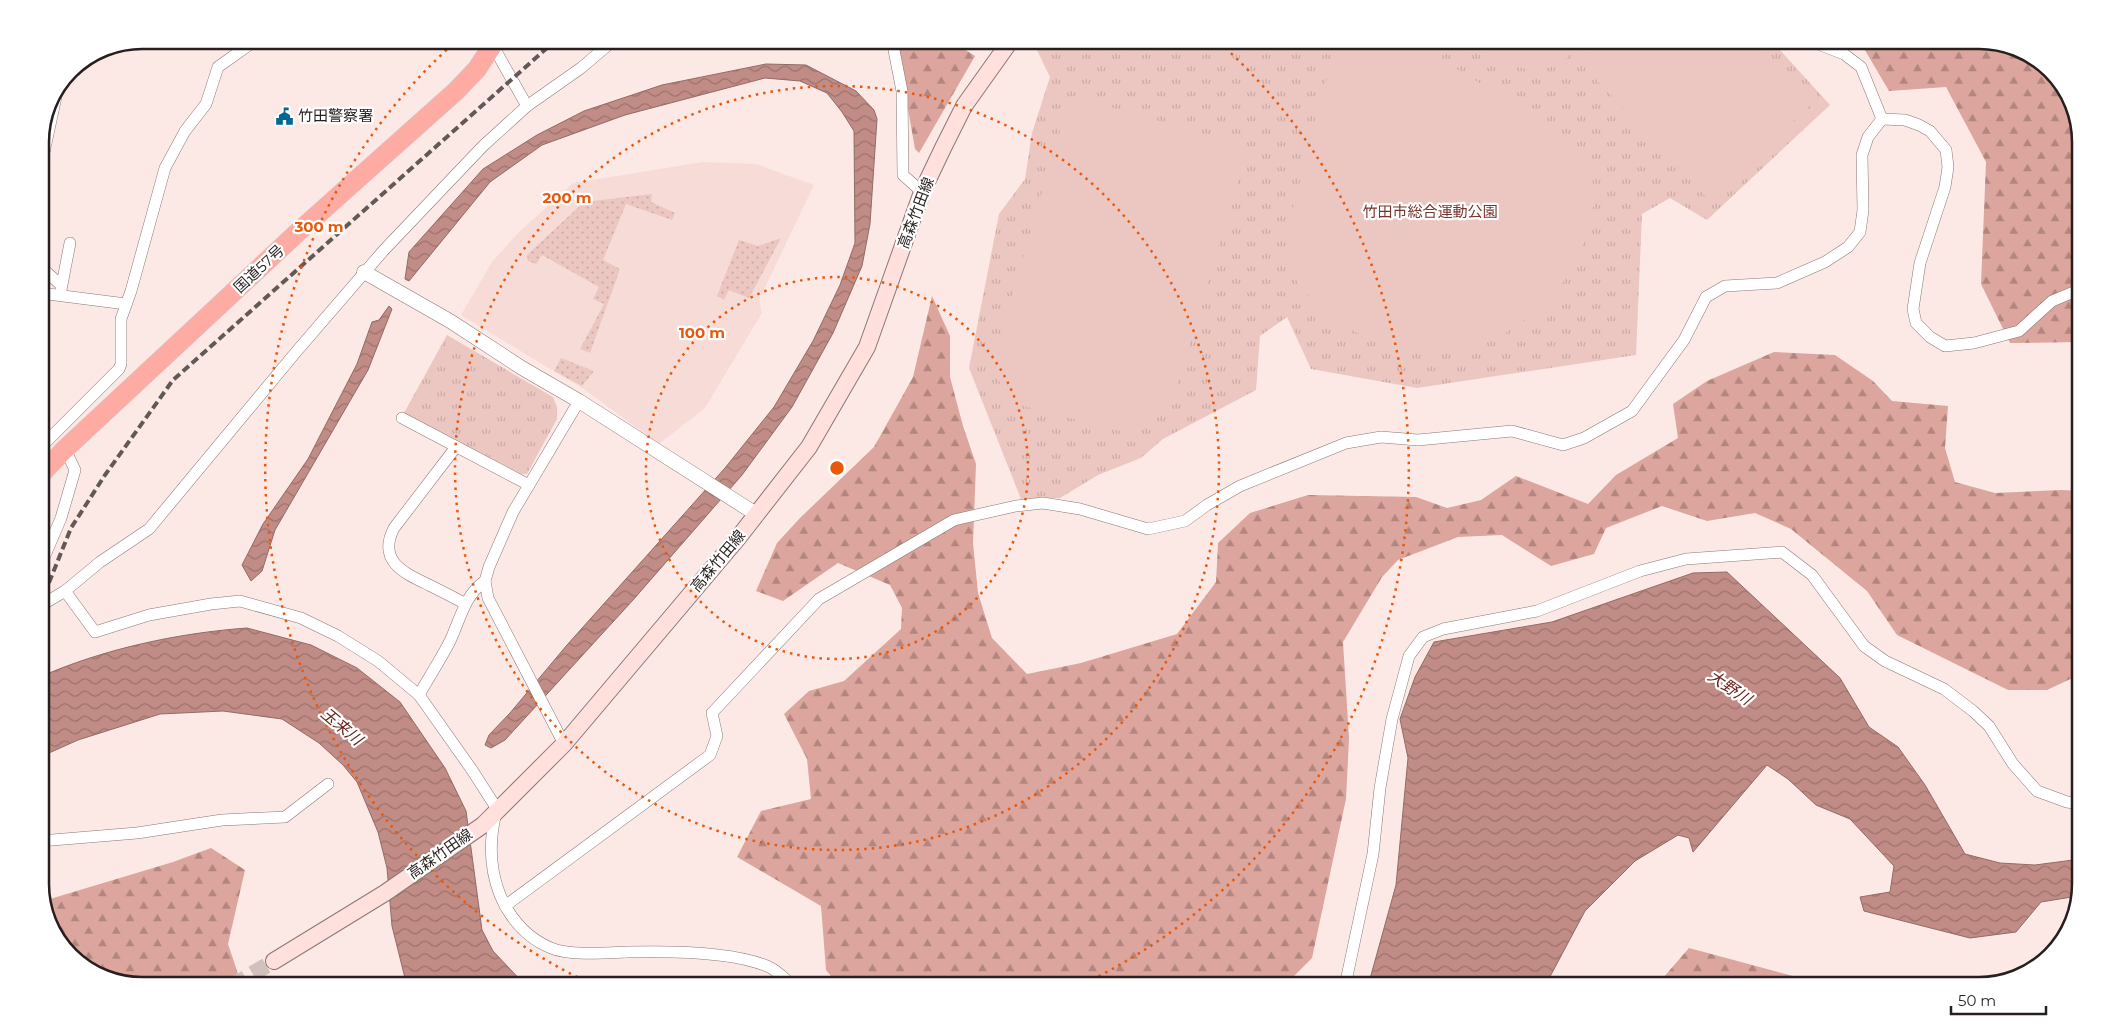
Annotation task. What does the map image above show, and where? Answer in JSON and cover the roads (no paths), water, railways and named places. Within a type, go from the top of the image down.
[{"type":"highway","name":"国道57号","points":[[49,466],[65,449],[298,232],[456,92],[477,69],[491,49]]},
{"type":"main road","name":"高森竹田線","points":[[274,961],[361,908],[483,825],[564,744],[756,514],[809,447],[867,347],[922,192],[964,106],[1005,49]]},
{"type":"street","points":[[49,439],[119,370],[121,364],[121,319],[165,168],[185,131],[206,104],[218,67],[243,49]]},
{"type":"street","points":[[498,49],[527,106]]},
{"type":"street","points":[[49,601],[65,591],[100,562],[149,529],[364,272],[483,146],[527,106],[581,68],[603,49]]},
{"type":"street","points":[[894,49],[902,91],[903,176],[922,192]]},
{"type":"street","points":[[1831,49],[1844,54],[1861,67],[1882,119]]},
{"type":"street","points":[[1882,119],[1905,120],[1918,125],[1930,131],[1946,150],[1948,167],[1945,187],[1920,264],[1913,309],[1916,323],[1930,337],[1945,346],[1974,344],[2019,330],[2052,301],[2072,292]]},
{"type":"street","points":[[505,906],[710,755],[716,736],[712,713],[819,599],[954,520],[1016,506],[1043,503],[1080,509],[1148,529],[1185,521],[1207,505],[1240,486],[1346,443],[1380,437],[1418,440],[1512,431],[1563,445],[1584,438],[1632,411],[1684,340],[1706,297],[1725,286],[1777,283],[1825,262],[1848,247],[1860,232],[1863,210],[1862,154],[1868,136],[1882,119]]},
{"type":"street","points":[[61,290],[70,243]]},
{"type":"street","points":[[364,272],[450,321],[522,368],[705,480],[756,514]]},
{"type":"street","points":[[49,274],[61,290]]},
{"type":"street","points":[[49,292],[61,290],[126,304]]},
{"type":"street","points":[[564,744],[496,610],[488,598],[485,581],[489,567],[513,512],[579,402]]},
{"type":"street","points":[[402,418],[529,486]]},
{"type":"street","points":[[456,447],[394,528],[388,548],[394,563],[403,572],[464,603]]},
{"type":"street","points":[[49,546],[61,518],[75,470],[65,449]]},
{"type":"street","points":[[1347,977],[1373,854],[1380,788],[1392,719],[1408,656],[1423,637],[1443,629],[1537,611],[1640,571],[1686,559],[1782,552],[1812,575],[1864,646],[1885,661],[1944,689],[1989,726],[2013,764],[2037,791],[2072,803]]},
{"type":"street","points":[[419,695],[450,640],[464,603],[477,587],[485,581]]},
{"type":"street","points":[[65,591],[95,632],[148,615],[240,601],[300,618],[362,651],[378,661],[419,695],[497,809],[492,826],[491,866],[505,906],[524,932],[552,949],[590,954],[651,951],[739,957],[771,968],[782,977]]},
{"type":"street","points":[[49,840],[137,833],[222,820],[285,817],[328,784]]},
{"type":"water","points":[[766,64],[806,65],[856,91],[874,110],[877,119],[870,224],[862,266],[833,333],[792,407],[742,475],[633,600],[505,740],[491,748],[485,745],[489,735],[725,468],[774,407],[813,341],[840,285],[855,243],[854,131],[827,93],[800,81],[765,78],[625,115],[542,145],[490,182],[409,281],[405,279],[409,252],[483,169],[537,135],[584,111],[662,85]]},
{"type":"water","points":[[389,306],[392,309],[368,370],[275,530],[262,571],[251,581],[242,565],[263,524],[308,459],[357,364],[372,322],[379,320]]},
{"type":"water","name":"大野川","points":[[1727,572],[1840,678],[1869,727],[1898,747],[1925,785],[1965,854],[2000,863],[2035,865],[2072,860],[2071,897],[2041,902],[2016,932],[1970,938],[1864,911],[1860,897],[1890,892],[1894,866],[1850,819],[1816,805],[1788,779],[1767,765],[1693,852],[1689,838],[1678,835],[1635,861],[1585,911],[1550,977],[1370,977],[1396,885],[1408,758],[1400,719],[1415,677],[1434,642],[1552,622],[1693,573]]},
{"type":"water","name":"玉来川","points":[[247,628],[311,645],[357,668],[400,702],[445,768],[466,811],[482,930],[493,951],[518,977],[405,977],[392,926],[387,868],[378,832],[357,782],[343,765],[319,743],[282,719],[223,711],[160,714],[78,740],[49,753],[49,673],[89,658],[141,644],[221,630]]},
{"type":"tunnel","points":[[247,977],[274,961]]},
{"type":"railway","points":[[49,583],[71,528],[105,475],[173,380],[546,49]]},
{"type":"place","name":"竹田警察署","points":[[284,116]]},
{"type":"park label","name":"竹田市総合運動公園","points":[[1430,212]]}]
